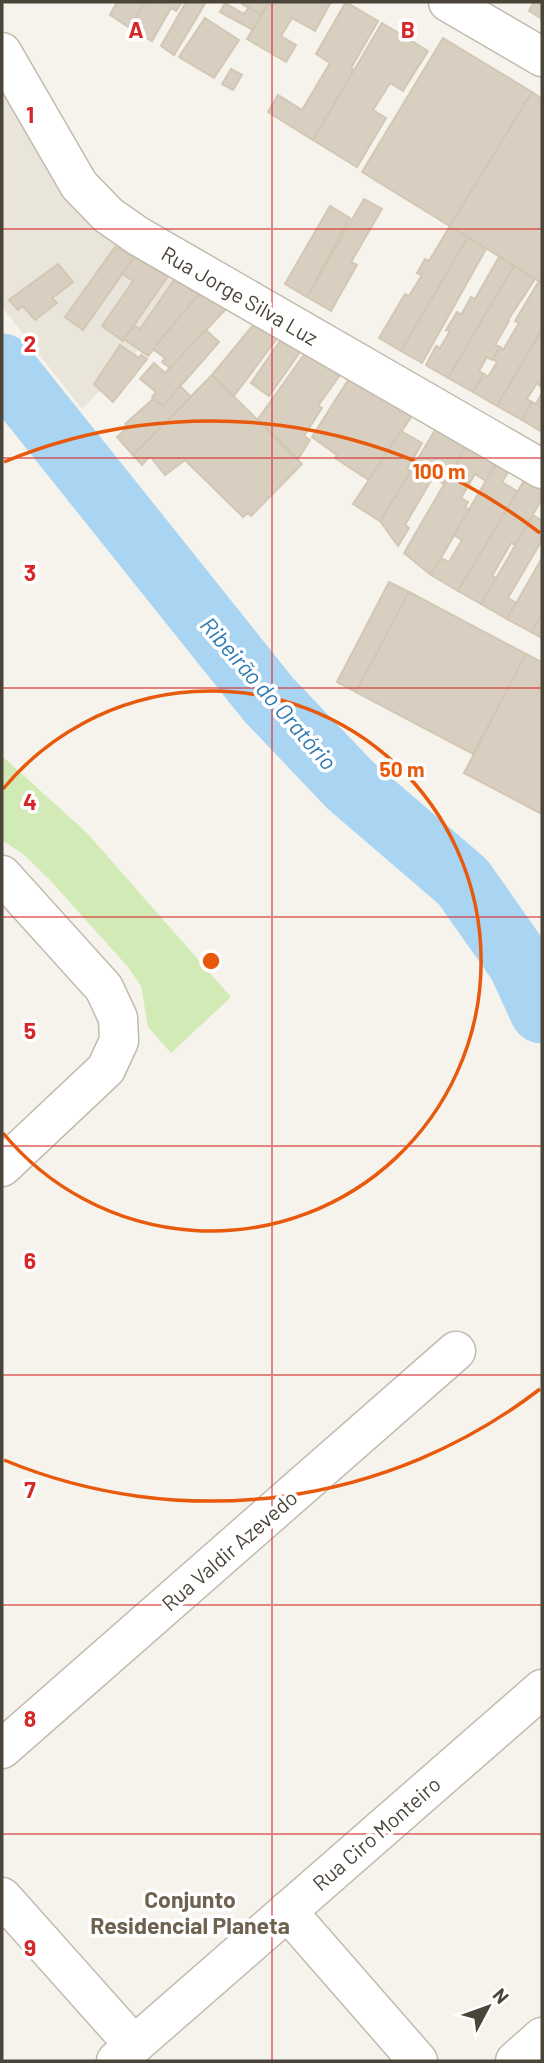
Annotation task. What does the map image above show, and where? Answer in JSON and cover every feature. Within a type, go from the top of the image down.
[{"type":"street","points":[[448,2],[542,57]]},
{"type":"street","name":"Rua Jorge Silva Luz","points":[[2,52],[79,185],[108,215],[138,236],[542,469]]},
{"type":"street","points":[[2,875],[104,988],[118,1018],[119,1041],[106,1069],[2,1167]]},
{"type":"street","name":"Rua Valdir Azevedo","points":[[2,1749],[457,1351]]},
{"type":"street","name":"Rua Ciro Monteiro","points":[[125,2053],[542,1689]]},
{"type":"street","points":[[2,1897],[125,2053]]},
{"type":"street","points":[[287,1911],[418,2061]]},
{"type":"street","points":[[514,2061],[542,2037]]},
{"type":"shaded area","points":[[2,30],[102,205],[209,276],[82,409],[2,307]]},
{"type":"green space","points":[[2,756],[87,833],[231,997],[171,1053],[148,1027],[141,986],[128,967],[48,878],[24,855],[2,840]]},
{"type":"building","points":[[117,2],[145,2],[130,28],[110,15]]},
{"type":"building","points":[[145,2],[182,2],[176,11],[171,8],[152,41],[130,28]]},
{"type":"building","points":[[186,2],[206,2],[174,55],[161,46]]},
{"type":"building","points":[[269,2],[261,15],[242,4]]},
{"type":"building","points":[[269,2],[331,2],[315,31],[292,18],[281,36],[296,45],[286,62],[247,39]]},
{"type":"building","points":[[346,2],[378,21],[351,68],[354,70],[313,140],[268,112],[278,95],[302,110],[330,63],[316,54]]},
{"type":"building","points":[[534,2],[542,2],[542,19],[529,11]]},
{"type":"building","points":[[225,3],[244,14],[249,7],[261,15],[253,30],[220,12]]},
{"type":"building","points":[[205,18],[239,40],[214,78],[179,57]]},
{"type":"building","points":[[382,23],[428,51],[403,91],[390,83],[373,110],[386,118],[357,167],[313,140]]},
{"type":"building","points":[[443,38],[532,92],[450,226],[362,172]]},
{"type":"building","points":[[231,69],[242,75],[233,90],[222,84]]},
{"type":"building","points":[[532,92],[542,99],[542,283],[450,226]]},
{"type":"building","points":[[364,199],[382,209],[351,262],[357,265],[331,311],[307,297]]},
{"type":"building","points":[[330,206],[350,218],[307,297],[285,284]]},
{"type":"building","points":[[450,226],[468,237],[401,351],[379,338],[405,294],[409,296],[422,275],[417,273],[425,259],[429,261]]},
{"type":"building","points":[[468,237],[486,249],[422,363],[401,351]]},
{"type":"building","points":[[115,247],[134,257],[83,330],[65,317]]},
{"type":"building","points":[[134,257],[168,276],[123,341],[102,326],[133,281],[122,274]]},
{"type":"building","points":[[499,257],[514,266],[448,378],[426,365],[436,346],[440,348],[450,331],[446,330],[457,312],[461,315],[471,297],[475,299]]},
{"type":"building","points":[[58,264],[73,282],[52,298],[57,303],[35,320],[23,306],[18,310],[9,300]]},
{"type":"building","points":[[514,266],[535,279],[495,345],[500,347],[492,360],[487,357],[479,371],[484,374],[473,392],[448,378]]},
{"type":"building","points":[[174,280],[199,294],[148,356],[124,339],[134,325],[140,329]]},
{"type":"building","points":[[539,281],[542,283],[542,329],[497,406],[473,392],[484,374],[488,377],[497,362],[493,359],[500,347],[503,350],[519,323],[515,321]]},
{"type":"building","points":[[199,294],[226,309],[170,368],[162,362],[165,358],[153,349]]},
{"type":"building","points":[[254,324],[278,337],[234,396],[212,375]]},
{"type":"building","points":[[542,329],[542,383],[540,386],[537,383],[527,399],[532,402],[522,420],[497,406]]},
{"type":"building","points":[[206,330],[219,342],[163,406],[152,397],[156,392],[140,379],[154,363],[165,373]]},
{"type":"building","points":[[282,338],[302,349],[269,396],[251,383]]},
{"type":"building","points":[[120,345],[139,358],[141,355],[147,359],[113,402],[94,384]]},
{"type":"building","points":[[306,352],[342,372],[318,406],[322,408],[304,436],[310,440],[298,459],[258,419]]},
{"type":"building","points":[[212,375],[302,464],[251,516],[248,513],[243,517],[185,460],[165,475],[150,456],[142,465],[133,455]]},
{"type":"building","points":[[350,377],[413,414],[369,480],[335,458],[337,455],[312,437]]},
{"type":"building","points":[[180,386],[191,397],[133,455],[117,437],[128,427],[125,424],[153,399],[163,406]]},
{"type":"building","points":[[542,393],[542,432],[522,420],[532,402],[536,404]]},
{"type":"building","points":[[437,427],[467,445],[444,484],[433,477],[405,525],[409,528],[398,546],[380,521]]},
{"type":"building","points":[[401,431],[422,443],[407,469],[411,471],[380,521],[353,504]]},
{"type":"building","points":[[467,445],[497,462],[486,481],[475,474],[461,498],[468,502],[465,507],[469,510],[431,575],[404,553]]},
{"type":"building","points":[[497,462],[510,469],[502,482],[518,492],[458,591],[431,575],[441,558],[449,562],[462,540],[454,535]]},
{"type":"building","points":[[525,479],[542,489],[542,499],[515,545],[511,543],[492,576],[496,578],[481,604],[458,591]]},
{"type":"building","points":[[533,515],[542,521],[542,540],[508,598],[516,603],[507,619],[481,604]]},
{"type":"building","points":[[542,558],[542,614],[531,632],[507,619]]},
{"type":"building","points":[[389,582],[409,592],[356,692],[337,682]]},
{"type":"building","points":[[409,592],[526,654],[473,754],[356,692]]},
{"type":"building","points":[[542,614],[542,638],[531,632]]},
{"type":"building","points":[[526,654],[542,662],[542,814],[464,773]]},
{"type":"waterway","name":"Ribeirão do Oratório","points":[[2,366],[269,700],[350,785],[463,882],[520,963],[542,1011]]},
{"type":"district","name":"Conjunto Residencial Planeta","points":[[190,1912]]}]
